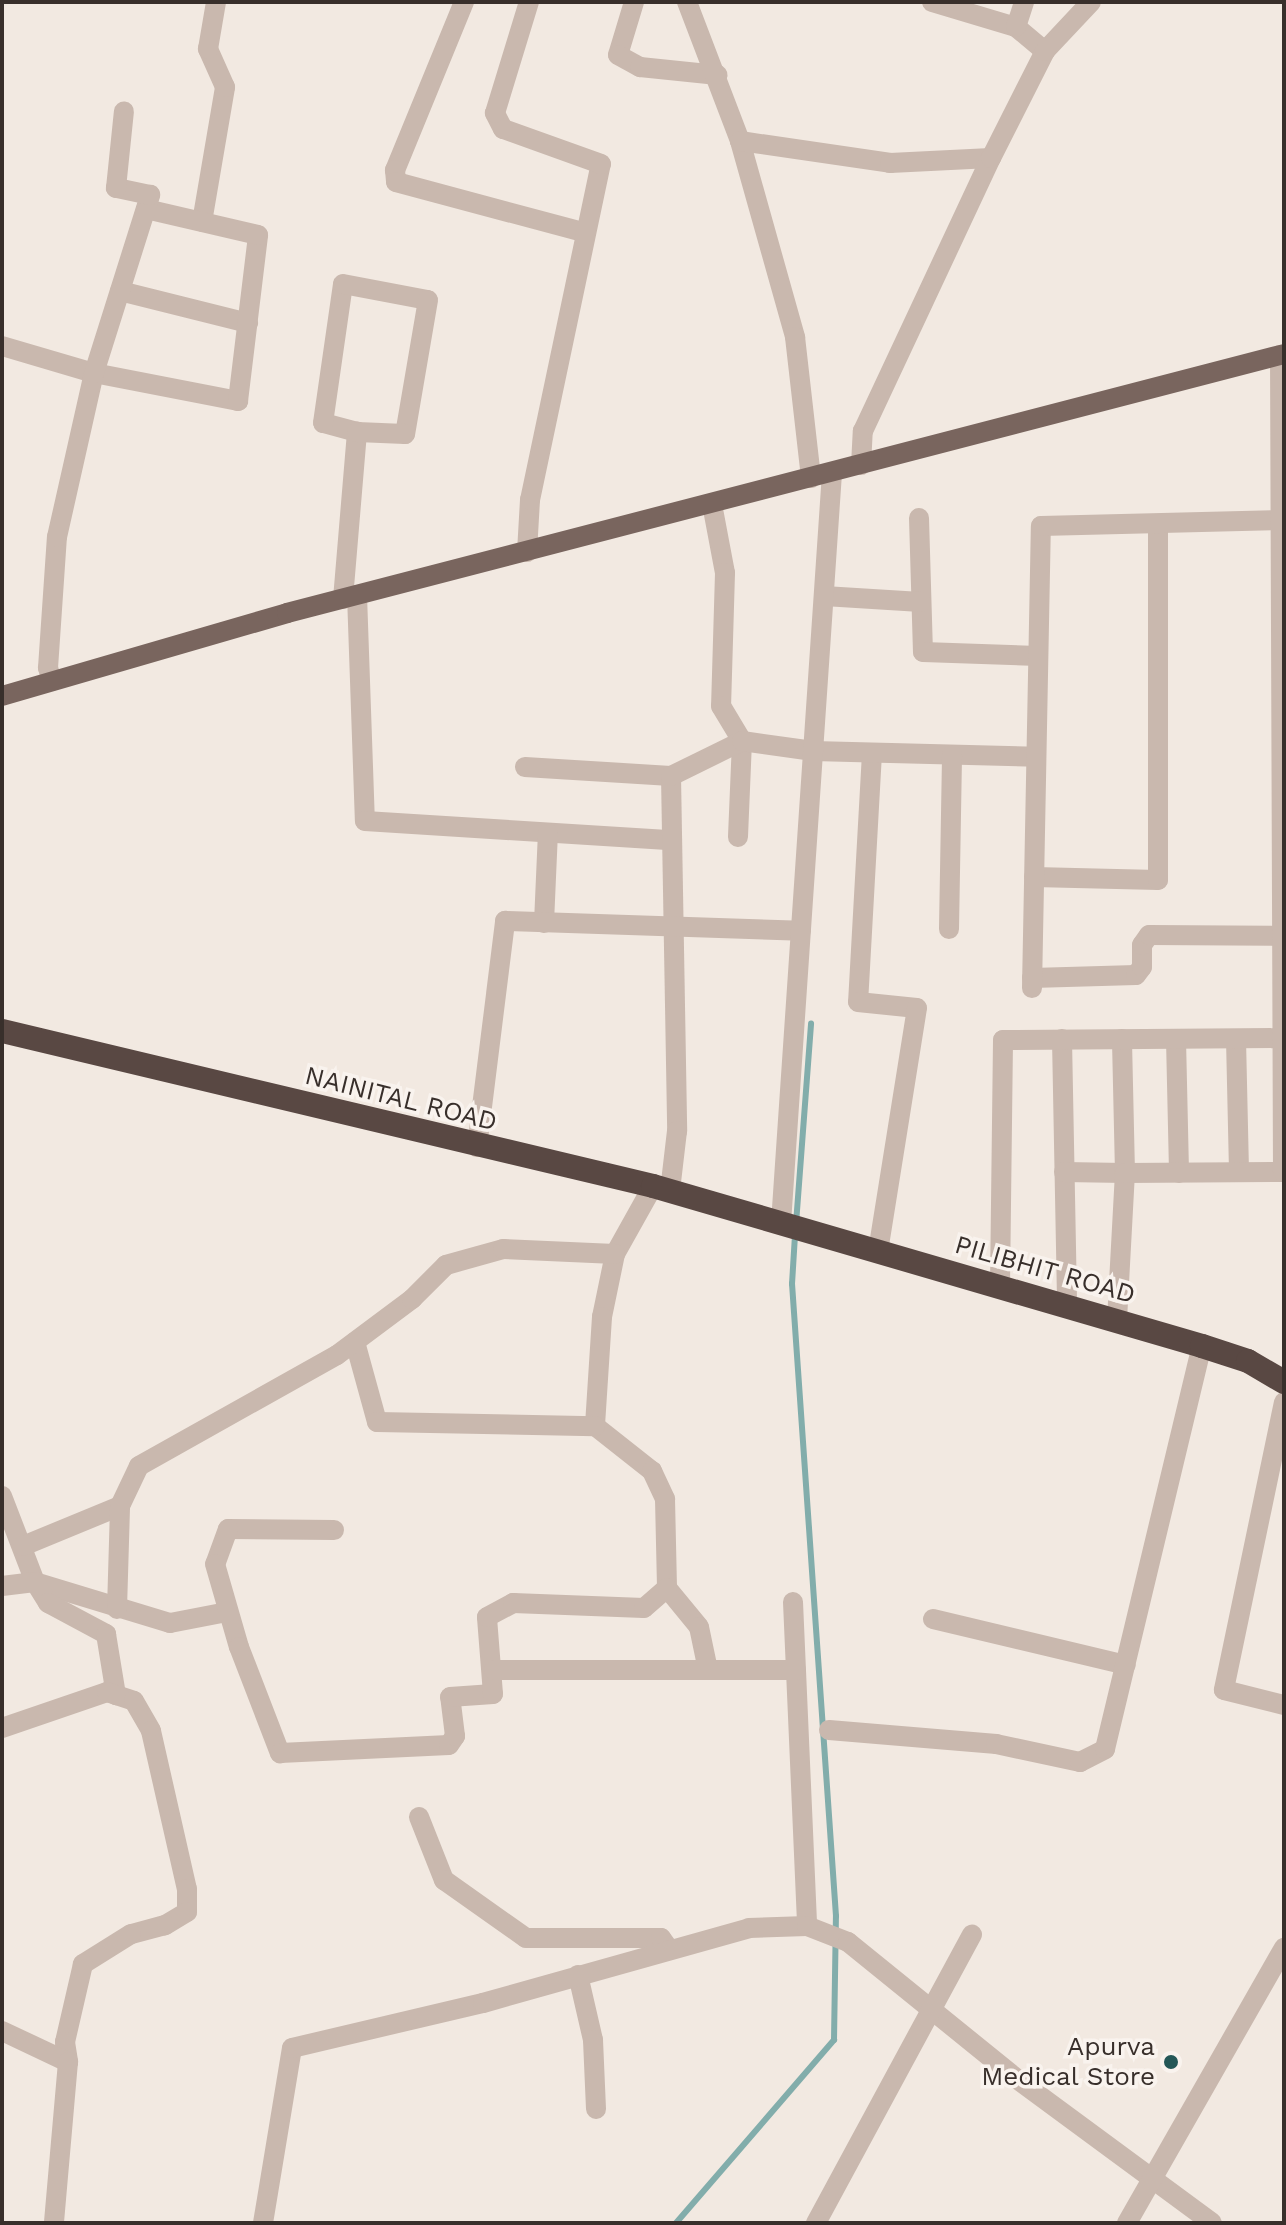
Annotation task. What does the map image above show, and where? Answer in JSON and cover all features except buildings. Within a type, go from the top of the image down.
[{"type":"highway","name":"NAINITAL ROAD","points":[[2,1031],[477,1147],[662,1188],[790,1226]]},
{"type":"highway","name":"PILIBHIT ROAD","points":[[790,1226],[1202,1346],[1248,1361],[1284,1382]]},
{"type":"main road","points":[[2,696],[350,597],[1282,355]]},
{"type":"street","points":[[202,222],[225,87],[208,49],[216,2]]},
{"type":"street","points":[[464,2],[395,170],[396,182],[583,232]]},
{"type":"street","points":[[527,552],[530,500],[583,232],[601,164],[503,129],[495,113],[529,2]]},
{"type":"street","points":[[634,2],[618,55],[640,67],[718,75]]},
{"type":"street","points":[[687,2],[718,75],[740,141],[795,337],[811,478]]},
{"type":"street","points":[[932,2],[1016,27],[1045,51]]},
{"type":"street","points":[[1016,27],[1024,2]]},
{"type":"street","points":[[861,465],[863,431],[991,158],[1045,51],[1091,2]]},
{"type":"street","points":[[52,681],[48,668],[57,537],[94,373],[150,195],[116,188],[124,111]]},
{"type":"street","points":[[740,141],[890,163],[991,158]]},
{"type":"street","points":[[2,346],[94,373],[238,401],[258,235],[146,209]]},
{"type":"street","points":[[343,284],[428,300],[405,434],[357,432],[323,423],[343,284]]},
{"type":"street","points":[[120,291],[248,323]]},
{"type":"street","points":[[1064,1172],[1283,1172],[1282,355]]},
{"type":"street","points":[[357,432],[350,597],[365,821],[671,840]]},
{"type":"street","points":[[790,1226],[801,931],[832,473]]},
{"type":"street","points":[[712,504],[725,573],[721,706],[742,741],[738,837]]},
{"type":"street","points":[[919,518],[923,652],[1038,656]]},
{"type":"street","points":[[1280,520],[1041,526],[1032,983],[1136,975],[1142,967],[1142,945],[1149,935],[1282,936]]},
{"type":"street","points":[[1034,877],[1158,880],[1158,524]]},
{"type":"street","points":[[824,596],[921,602]]},
{"type":"street","points":[[525,767],[671,776],[742,741],[813,751],[1036,757]]},
{"type":"street","points":[[872,753],[858,1002],[917,1008],[878,1251]]},
{"type":"street","points":[[949,929],[952,755]]},
{"type":"street","points":[[595,1426],[602,1317],[615,1254],[662,1188],[677,1131],[670,930],[671,776]]},
{"type":"street","points":[[544,923],[548,833]]},
{"type":"street","points":[[477,1147],[505,921],[670,930],[801,931]]},
{"type":"street","points":[[1062,1039],[1067,1305]]},
{"type":"street","points":[[1117,1320],[1125,1173],[1122,1039]]},
{"type":"street","points":[[1176,1039],[1179,1173]]},
{"type":"street","points":[[1000,1286],[1003,1040],[1236,1039],[1283,1047]]},
{"type":"street","points":[[1236,1039],[1239,1172]]},
{"type":"street","points":[[117,1609],[120,1506],[139,1466],[355,1342],[412,1299],[446,1265],[503,1249],[615,1254]]},
{"type":"street","points":[[355,1342],[377,1422],[595,1426],[652,1471],[665,1499],[667,1588],[699,1627],[708,1670]]},
{"type":"street","points":[[829,1730],[996,1744],[1080,1762],[1105,1749],[1202,1346]]},
{"type":"street","points":[[1284,1402],[1224,1690],[1284,1705]]},
{"type":"street","points":[[2,1496],[35,1582],[48,1603],[106,1634],[116,1695]]},
{"type":"street","points":[[23,1546],[120,1506]]},
{"type":"street","points":[[334,1530],[228,1529],[215,1564],[227,1612],[280,1753],[449,1745],[455,1736],[450,1697],[493,1694],[494,1670],[487,1617],[513,1603],[644,1608],[667,1588]]},
{"type":"street","points":[[2,1586],[35,1582],[170,1623],[227,1612]]},
{"type":"street","points":[[793,1602],[816,1928]]},
{"type":"street","points":[[933,1619],[1126,1665]]},
{"type":"street","points":[[494,1670],[796,1670]]},
{"type":"street","points":[[2,1728],[107,1692],[134,1701],[151,1731],[187,1912],[165,1925],[131,1934],[83,1964],[65,2042],[68,2062],[54,2223]]},
{"type":"street","points":[[419,1817],[444,1880],[526,1938],[661,1938],[669,1949]]},
{"type":"street","points":[[263,2223],[292,2048],[749,1928],[816,1928],[848,1942],[932,2010],[1212,2223]]},
{"type":"street","points":[[816,2223],[972,1934]]},
{"type":"street","points":[[1127,2223],[1284,1948]]},
{"type":"street","points":[[578,1975],[593,2040],[596,2109]]},
{"type":"street","points":[[2,2031],[68,2062]]},
{"type":"waterway","points":[[796,1224],[811,1024]]},
{"type":"waterway","points":[[676,2223],[834,2040],[836,1916],[792,1284],[795,1235]]},
{"type":"place","name":"Apurva Medical Store","points":[[1171,2062]]}]
